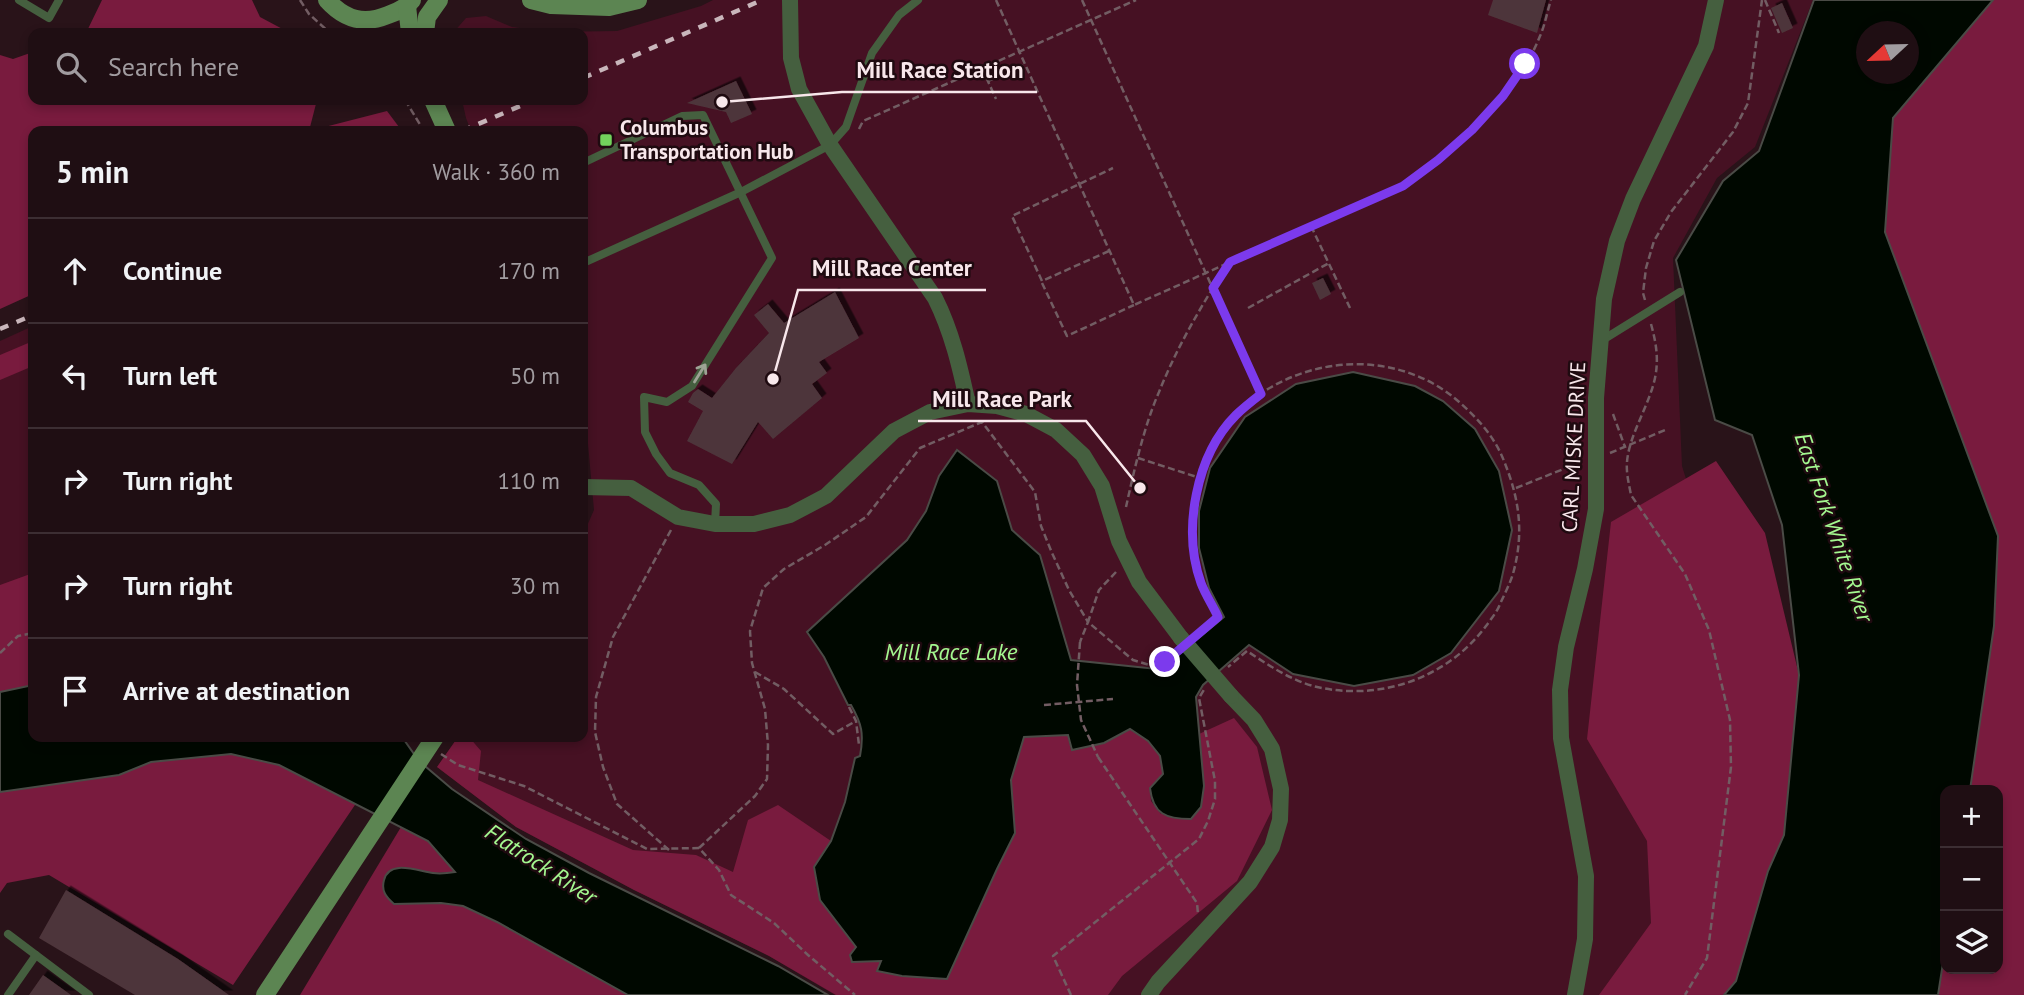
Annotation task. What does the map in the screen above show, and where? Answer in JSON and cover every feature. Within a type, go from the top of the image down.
[{"type":"main road","points":[[327,0],[338,12],[364,27],[410,3],[410,28]]},
{"type":"main road","points":[[426,28],[427,17],[439,0]]},
{"type":"main road","points":[[531,0],[551,5],[609,7],[638,0]]},
{"type":"main road","points":[[436,105],[445,126]]},
{"type":"main road","points":[[265,995],[436,744]]},
{"type":"street","points":[[790,0],[791,58],[799,89],[830,145],[936,298],[956,353],[968,404]]},
{"type":"street","name":"CARL MISKE DRIVE","points":[[1574,995],[1585,939],[1586,876],[1561,738],[1560,690],[1566,647],[1596,509],[1596,398],[1604,299],[1617,241],[1633,199],[1706,46],[1716,0]]},
{"type":"street","points":[[588,487],[631,488],[678,517],[715,524],[754,524],[790,515],[826,496],[894,431],[930,412],[968,404],[997,406],[1026,414],[1056,430],[1083,455],[1102,486],[1119,541],[1139,582],[1184,642],[1254,720],[1272,749],[1281,789],[1280,820],[1272,846],[1250,882],[1149,995]]},
{"type":"lane","points":[[19,0],[49,18],[59,0]]},
{"type":"lane","points":[[588,261],[741,192],[830,145],[846,127],[872,53],[899,15],[918,0]]},
{"type":"lane","points":[[588,161],[682,116],[703,115],[772,258],[692,386],[667,402],[644,397],[645,432],[656,454],[670,473],[699,485],[716,504],[715,524]]},
{"type":"lane","points":[[1601,341],[1680,292]]},
{"type":"lane","points":[[8,934],[89,995]]},
{"type":"lane","points":[[8,995],[36,955]]},
{"type":"path","points":[[300,0],[309,14],[324,28]]},
{"type":"path","points":[[996,0],[1134,306]]},
{"type":"path","points":[[1082,0],[1261,394]]},
{"type":"path","points":[[856,133],[863,121],[1136,0]]},
{"type":"path","points":[[1113,168],[1012,216],[1067,336],[1403,186],[1472,130],[1503,96],[1540,37],[1551,0]]},
{"type":"path","points":[[1764,0],[1779,33]]},
{"type":"path","points":[[1685,995],[1707,958],[1731,767],[1730,720],[1709,630],[1685,575],[1631,495],[1627,461],[1656,376],[1657,348],[1643,293],[1646,268],[1654,241],[1671,212],[1733,132],[1748,103],[1764,0]]},
{"type":"path","points":[[988,81],[1025,65]]},
{"type":"path","points":[[982,68],[996,99]]},
{"type":"path","points":[[408,105],[421,126]]},
{"type":"path","points":[[1311,226],[1350,308]]},
{"type":"path","points":[[1042,281],[1109,251]]},
{"type":"path","points":[[1124,515],[1158,393],[1199,309],[1230,262]]},
{"type":"path","points":[[1248,308],[1329,263]]},
{"type":"path","points":[[436,744],[457,765],[523,786],[647,849],[699,848],[755,796],[767,779],[765,709],[752,663],[750,631],[763,588],[784,569],[866,517],[920,448],[982,422],[1034,492],[1041,526],[1052,553],[1088,622],[1133,660],[1153,666],[1158,662],[1165,662],[1184,642],[1218,617],[1201,582],[1192,538],[1195,494],[1209,453],[1234,416],[1268,388],[1308,370],[1352,363],[1396,368],[1437,385],[1472,412],[1499,447],[1515,488],[1520,530],[1514,571],[1498,610],[1473,643],[1441,669],[1403,685],[1362,692],[1307,684],[1281,674],[1247,651],[1224,670]]},
{"type":"path","points":[[1138,458],[1200,478]]},
{"type":"path","points":[[669,850],[617,804],[603,767],[595,732],[596,697],[613,637],[678,517]]},
{"type":"path","points":[[1128,559],[1099,590],[1080,642],[1077,685],[1081,720],[1098,757],[1197,903],[1201,935]]},
{"type":"path","points":[[0,653],[18,636],[28,634]]},
{"type":"path","points":[[755,672],[784,689],[833,734],[856,721]]},
{"type":"path","points":[[1071,995],[1053,956],[1199,839],[1208,821],[1215,799],[1215,781],[1199,698],[1207,685]]},
{"type":"path","points":[[1044,705],[1113,699]]},
{"type":"path","points":[[849,707],[856,721],[859,745]]},
{"type":"path","points":[[699,848],[719,870],[732,895],[774,923],[855,995]]},
{"type":"shaded area","points":[[102,0],[252,0],[260,17],[281,28],[88,28]]},
{"type":"shaded area","points":[[713,0],[1813,0],[1755,147],[1717,178],[1673,258],[1682,466],[1756,704],[1718,995],[835,995],[769,956],[634,890],[516,827],[437,767],[454,742],[588,742],[588,524],[594,510],[588,444],[588,126],[469,126],[463,105],[588,105],[588,31],[617,31]]},
{"type":"shaded area","points":[[1993,0],[2024,0],[2024,995],[1938,995],[1941,974],[2003,974],[2003,785],[1971,785],[1994,626],[1885,232],[1892,118]]},
{"type":"shaded area","points":[[486,16],[520,28],[457,28],[466,18]]},
{"type":"shaded area","points":[[28,54],[28,105],[316,105],[310,126],[28,126],[28,296],[0,309],[0,55],[13,59]]},
{"type":"shaded area","points":[[387,111],[398,126],[328,126]]},
{"type":"shaded area","points":[[28,328],[28,686],[0,692],[0,341]]},
{"type":"shaded area","points":[[28,343],[28,368],[0,380],[0,355]]},
{"type":"shaded area","points":[[1716,461],[1765,533],[1799,675],[1784,835],[1768,871],[1736,981],[1724,995],[1599,995],[1651,923],[1647,841],[1587,739],[1611,522]]},
{"type":"shaded area","points":[[28,575],[28,742],[398,742],[233,985],[49,875],[7,883],[0,893],[0,585]]},
{"type":"shaded area","points":[[1234,718],[1257,747],[1272,810],[1237,881],[1122,976],[1108,995],[836,995],[769,956],[634,890],[516,827],[437,767],[454,742],[473,742],[481,751],[478,780],[633,850],[696,855],[733,872],[748,820],[778,805],[831,841],[814,867],[820,900],[856,947],[882,961],[878,971],[997,869],[1015,833],[1011,780],[1024,737],[1068,735],[1071,750],[1104,743],[1130,729],[1148,741],[1160,756],[1163,774],[1150,788],[1151,801],[1161,814],[1204,786],[1199,734]]},
{"type":"shaded area","points":[[401,827],[428,841],[456,872],[434,873],[412,869],[413,904],[441,903],[463,906],[628,995],[300,995]]},
{"type":"water","name":"East Fork White River","points":[[1814,0],[1993,0],[1893,118],[1885,232],[1998,536],[1994,626],[1971,785],[1940,785],[1941,974],[1938,995],[1724,995],[1736,981],[1768,871],[1784,835],[1799,675],[1782,525],[1752,435],[1715,420],[1676,260],[1723,181],[1759,151]]},
{"type":"water","name":"Mill Race Lake","points":[[1353,372],[1415,386],[1443,401],[1475,429],[1499,471],[1512,530],[1499,591],[1451,653],[1413,675],[1354,686],[1293,674],[1249,645],[1203,685],[1196,697],[1204,786],[1201,807],[1191,819],[1168,816],[1154,804],[1150,788],[1163,774],[1160,756],[1148,741],[1130,729],[1104,743],[1072,750],[1068,735],[1024,737],[1011,780],[1015,833],[947,979],[902,976],[877,971],[881,961],[852,962],[850,955],[856,947],[820,900],[814,867],[831,841],[845,802],[855,758],[860,756],[861,729],[851,705],[848,705],[824,657],[807,632],[907,540],[926,511],[939,476],[957,450],[997,481],[1012,530],[1040,555],[1071,660],[1157,669],[1224,617],[1209,588],[1199,548],[1199,511],[1210,468],[1245,417],[1296,384]]},
{"type":"water","name":"Flatrock River","points":[[28,686],[28,742],[406,742],[419,761],[452,789],[526,839],[778,966],[828,995],[628,995],[463,906],[441,903],[394,904],[383,887],[387,874],[392,870],[405,868],[436,873],[455,872],[428,841],[279,765],[231,754],[151,762],[119,775],[0,792],[0,692]]},
{"type":"building","points":[[1493,0],[1546,0],[1537,33],[1488,15]]},
{"type":"building","points":[[1782,3],[1793,28],[1782,33],[1771,8]]},
{"type":"building","points":[[736,81],[752,114],[731,123],[726,112],[687,103]]},
{"type":"building","points":[[1323,278],[1331,294],[1320,300],[1312,283]]},
{"type":"building","points":[[835,292],[859,338],[819,362],[827,373],[812,384],[822,398],[773,439],[758,422],[732,464],[687,441],[703,411],[688,402],[693,393],[698,389],[712,398],[769,333],[754,315],[768,304],[784,323]]},
{"type":"building","points":[[66,890],[178,959],[229,995],[135,995],[39,938]]},
{"type":"building","points":[[43,975],[71,995],[29,995]]},
{"type":"railway","points":[[588,76],[762,0]]},
{"type":"railway","points":[[474,126],[522,105]]},
{"type":"railway","points":[[0,329],[28,317]]},
{"type":"place","name":"Mill Race Station","points":[[722,102]]},
{"type":"place","name":"Columbus Transportation Hub","points":[[606,140]]},
{"type":"place","name":"Mill Race Center","points":[[773,379]]},
{"type":"place","name":"Mill Race Park","points":[[1140,488]]},
{"type":"route","points":[[1165,662],[1218,617],[1201,582],[1192,538],[1195,494],[1209,453],[1234,416],[1261,394],[1213,288],[1230,262],[1403,186],[1472,130],[1503,96],[1525,64]]}]
